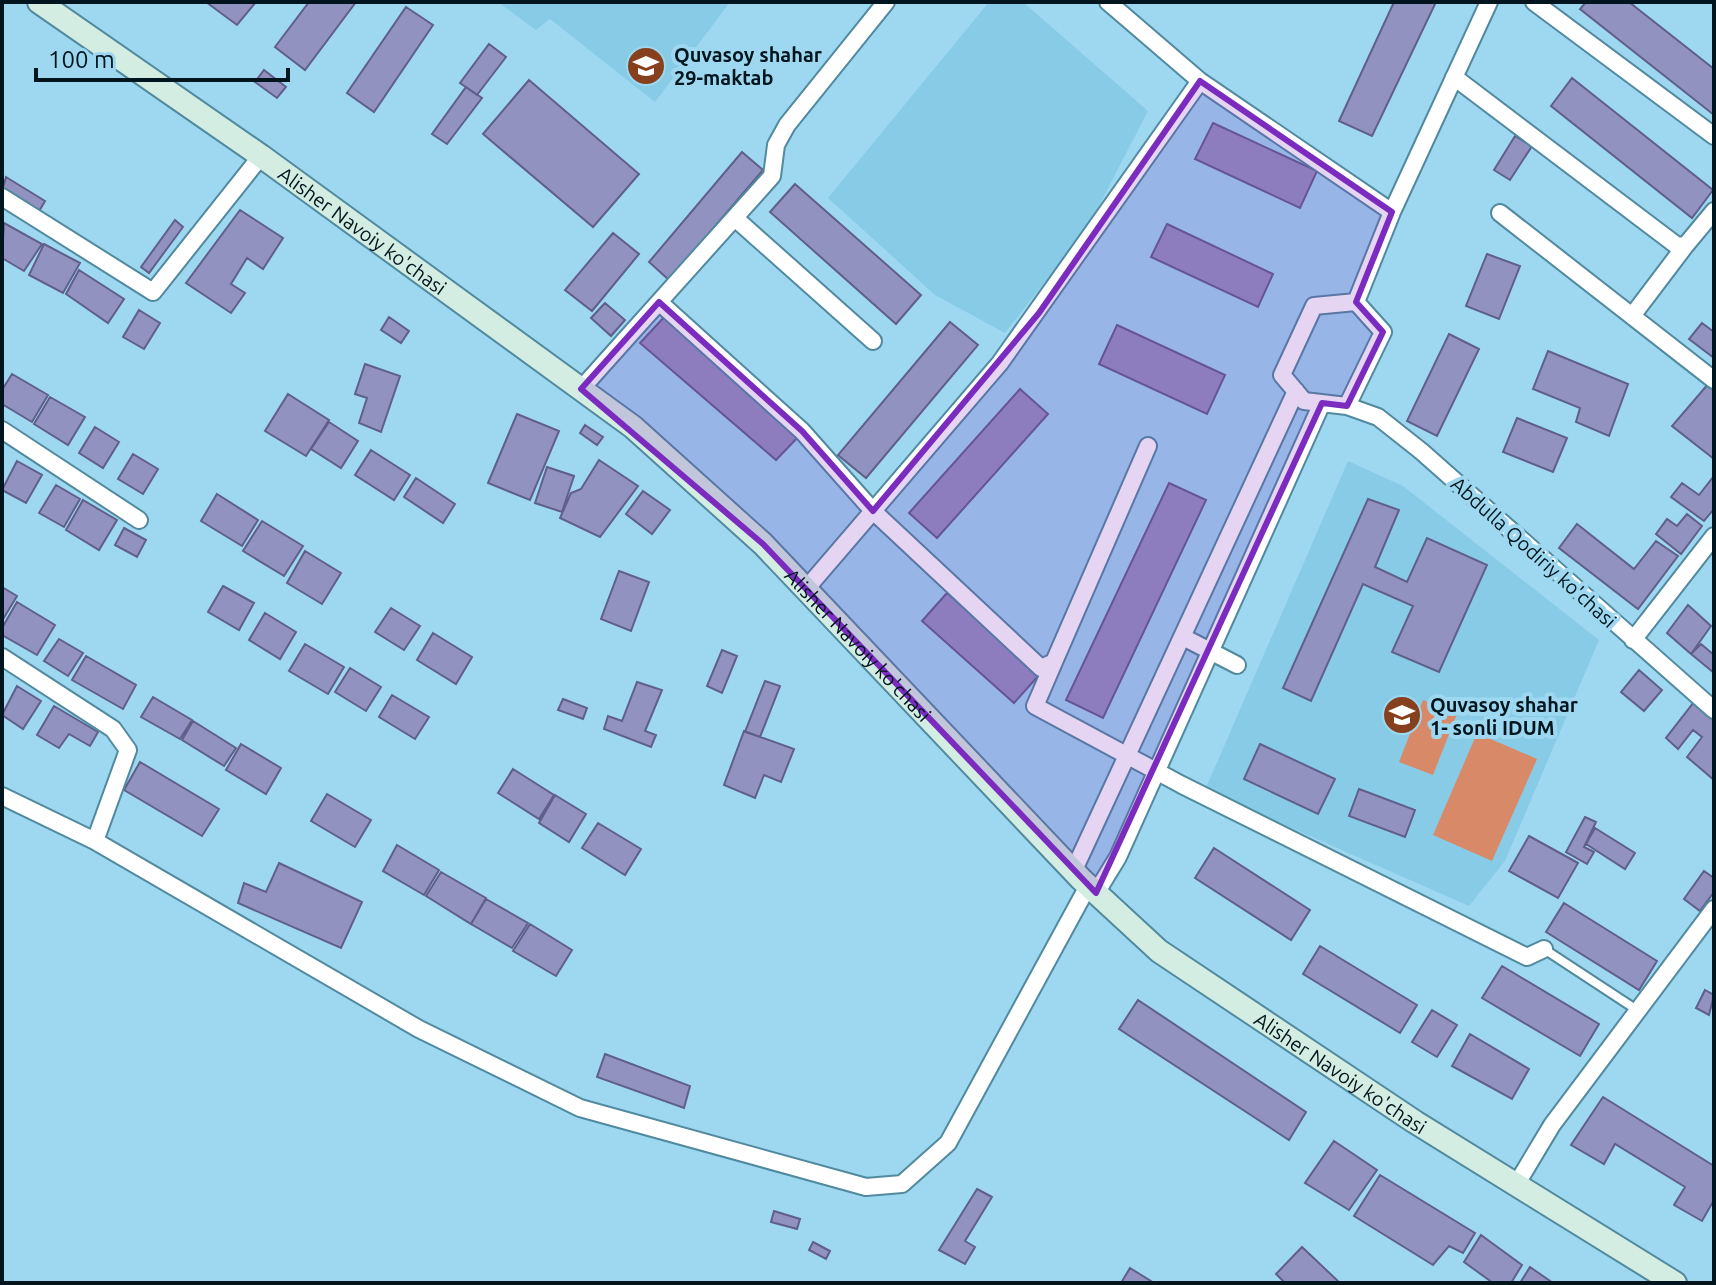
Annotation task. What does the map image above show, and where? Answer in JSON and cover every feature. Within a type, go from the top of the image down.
[{"type":"street","name":"Alisher Navoiy ko'chasi","points":[[39,2],[261,156],[633,427],[763,544],[1086,884],[1159,951],[1415,1122],[1675,1283]]},
{"type":"street","points":[[581,389],[772,176],[776,145],[787,125],[886,2]]},
{"type":"street","points":[[1108,2],[1200,81],[1392,212]]},
{"type":"street","points":[[1356,302],[1392,212],[1489,2]]},
{"type":"street","points":[[1534,2],[1714,136]]},
{"type":"street","points":[[1454,77],[1676,245],[1685,246]]},
{"type":"street","points":[[806,589],[1039,313],[1200,81]]},
{"type":"street","points":[[2,197],[153,292],[261,156]]},
{"type":"street","points":[[1632,316],[1714,211]]},
{"type":"street","points":[[1500,213],[1714,380]]},
{"type":"street","points":[[736,219],[873,341]]},
{"type":"street","points":[[659,302],[802,431],[873,511],[1031,661],[1041,668],[1054,662]]},
{"type":"street","points":[[1356,302],[1383,332],[1347,406],[1304,401],[1282,375],[1314,306],[1356,302]]},
{"type":"street","points":[[2,796],[95,841],[419,1029],[580,1108],[866,1187],[902,1184],[948,1143],[1086,884],[1128,755],[1296,391]]},
{"type":"street","points":[[1086,884],[1118,857],[1322,403]]},
{"type":"street","name":"Abdulla Qodiriy ko'chasi","points":[[1347,406],[1378,417],[1421,451],[1714,710]]},
{"type":"street","points":[[2,430],[139,520]]},
{"type":"street","points":[[1148,446],[1035,706],[1156,772],[1527,957],[1544,949]]},
{"type":"street","points":[[1633,640],[1714,536]]},
{"type":"street","points":[[1183,637],[1237,665]]},
{"type":"street","points":[[2,657],[113,729],[128,750],[95,841]]},
{"type":"street","points":[[1516,1185],[1552,1125],[1714,909]]},
{"type":"lane","points":[[1544,949],[1638,1010]]},
{"type":"highlighted area","points":[[1200,81],[1392,212],[1356,302],[1383,332],[1347,406],[1322,403],[1096,893],[763,544],[581,389],[659,302],[802,431],[873,511],[1039,313]]},
{"type":"shaded area","name":"Quvasoy shahar 29-maktab","points":[[498,2],[730,2],[655,102],[550,19],[536,30]]},
{"type":"shaded area","points":[[989,2],[1023,2],[1148,111],[1088,227],[1005,333],[935,295],[828,198]]},
{"type":"shaded area","name":"Quvasoy shahar 1- sonli IDUM","points":[[1348,461],[1403,486],[1599,640],[1505,861],[1469,906],[1205,790]]},
{"type":"shaded area","points":[[1423,700],[1457,714],[1433,775],[1399,762]]},
{"type":"shaded area","points":[[1477,733],[1537,759],[1492,861],[1433,835]]},
{"type":"building","points":[[206,2],[256,2],[237,25]]},
{"type":"building","points":[[309,2],[356,2],[305,70],[275,47]]},
{"type":"building","points":[[1394,2],[1436,2],[1372,136],[1339,121]]},
{"type":"building","points":[[1586,2],[1629,2],[1714,69],[1714,115],[1580,9]]},
{"type":"building","points":[[406,7],[433,25],[374,112],[347,93]]},
{"type":"building","points":[[489,44],[506,57],[477,95],[460,83]]},
{"type":"building","points":[[264,70],[286,87],[277,98],[255,82]]},
{"type":"building","points":[[1572,78],[1713,190],[1692,218],[1551,106]]},
{"type":"building","points":[[529,80],[639,174],[593,227],[483,134]]},
{"type":"building","points":[[466,87],[482,98],[447,144],[432,134]]},
{"type":"building","points":[[1213,123],[1317,171],[1300,208],[1195,159]]},
{"type":"building","points":[[1515,136],[1532,146],[1510,180],[1494,170]]},
{"type":"building","points":[[742,152],[763,170],[669,280],[649,262]]},
{"type":"building","points":[[6,177],[45,201],[38,213],[2,191]]},
{"type":"building","points":[[795,184],[921,295],[896,324],[770,212]]},
{"type":"building","points":[[240,210],[283,238],[263,269],[247,258],[231,284],[245,293],[231,313],[186,283]]},
{"type":"building","points":[[175,220],[183,227],[149,273],[141,267]]},
{"type":"building","points":[[4,223],[42,244],[24,271],[2,258]]},
{"type":"building","points":[[1167,224],[1273,274],[1258,307],[1151,257]]},
{"type":"building","points":[[613,233],[639,254],[592,311],[565,290]]},
{"type":"building","points":[[44,244],[80,263],[63,293],[29,275]]},
{"type":"building","points":[[1487,254],[1520,266],[1499,319],[1466,306]]},
{"type":"building","points":[[79,270],[124,299],[108,323],[66,294]]},
{"type":"building","points":[[605,303],[625,320],[611,336],[591,318]]},
{"type":"building","points":[[139,310],[160,323],[144,349],[123,337]]},
{"type":"building","points":[[667,314],[800,435],[776,460],[640,343]]},
{"type":"building","points":[[389,317],[409,331],[401,343],[381,330]]},
{"type":"building","points":[[950,322],[978,345],[866,478],[838,455]]},
{"type":"building","points":[[1702,323],[1714,332],[1714,358],[1689,339]]},
{"type":"building","points":[[1117,325],[1225,375],[1207,414],[1099,364]]},
{"type":"building","points":[[1449,334],[1479,349],[1437,436],[1407,421]]},
{"type":"building","points":[[1548,351],[1628,384],[1609,436],[1576,422],[1580,408],[1533,389]]},
{"type":"building","points":[[365,364],[400,376],[381,432],[359,423],[367,398],[355,394]]},
{"type":"building","points":[[12,374],[48,395],[32,422],[2,404],[2,390]]},
{"type":"building","points":[[1709,383],[1714,387],[1714,459],[1672,426]]},
{"type":"building","points":[[1020,389],[1048,414],[937,538],[909,513]]},
{"type":"building","points":[[288,394],[329,420],[306,456],[265,431]]},
{"type":"building","points":[[50,397],[85,417],[68,445],[34,424]]},
{"type":"building","points":[[517,414],[559,431],[530,500],[488,483]]},
{"type":"building","points":[[1517,418],[1567,438],[1553,472],[1503,452]]},
{"type":"building","points":[[329,422],[358,441],[341,468],[311,449]]},
{"type":"building","points":[[585,425],[603,437],[597,445],[580,433]]},
{"type":"building","points":[[95,427],[119,442],[103,468],[79,453]]},
{"type":"building","points":[[371,450],[410,475],[394,500],[355,475]]},
{"type":"building","points":[[133,454],[158,469],[143,494],[118,479]]},
{"type":"building","points":[[599,460],[638,486],[600,537],[560,518],[571,493],[581,489]]},
{"type":"building","points":[[17,461],[42,475],[26,503],[2,490]]},
{"type":"building","points":[[547,467],[574,476],[562,512],[535,503]]},
{"type":"building","points":[[1714,476],[1714,509],[1704,521],[1671,497],[1682,483],[1699,495]]},
{"type":"building","points":[[416,478],[455,504],[443,523],[404,497]]},
{"type":"building","points":[[1169,483],[1206,500],[1103,718],[1066,700]]},
{"type":"building","points":[[56,485],[80,499],[64,527],[39,513]]},
{"type":"building","points":[[643,491],[670,510],[652,534],[626,514]]},
{"type":"building","points":[[217,494],[258,520],[242,546],[201,521]]},
{"type":"building","points":[[1368,499],[1399,510],[1375,567],[1407,582],[1427,538],[1487,565],[1439,672],[1392,652],[1413,606],[1363,584],[1311,701],[1283,688]]},
{"type":"building","points":[[83,500],[117,520],[99,550],[66,530]]},
{"type":"building","points":[[1687,514],[1702,526],[1681,554],[1656,534],[1667,519],[1677,526]]},
{"type":"building","points":[[262,521],[303,546],[284,576],[243,551]]},
{"type":"building","points":[[1577,524],[1634,569],[1656,541],[1678,556],[1638,609],[1559,548]]},
{"type":"building","points":[[124,528],[146,540],[137,557],[115,545]]},
{"type":"building","points":[[305,551],[341,573],[322,604],[287,583]]},
{"type":"building","points":[[619,571],[649,582],[631,631],[601,619]]},
{"type":"building","points":[[223,586],[254,603],[239,630],[208,612]]},
{"type":"building","points":[[2,587],[17,596],[2,621]]},
{"type":"building","points":[[947,593],[1040,674],[1014,703],[922,621]]},
{"type":"building","points":[[17,602],[55,625],[37,655],[2,635],[2,628]]},
{"type":"building","points":[[1688,605],[1711,626],[1691,654],[1667,633]]},
{"type":"building","points":[[391,608],[420,626],[404,650],[375,632]]},
{"type":"building","points":[[265,613],[296,632],[280,659],[249,640]]},
{"type":"building","points":[[433,633],[472,657],[456,684],[417,660]]},
{"type":"building","points":[[59,639],[83,653],[68,676],[44,661]]},
{"type":"building","points":[[305,644],[344,667],[328,694],[289,671]]},
{"type":"building","points":[[1701,644],[1714,655],[1714,673],[1691,654]]},
{"type":"building","points":[[722,650],[737,656],[722,693],[707,686]]},
{"type":"building","points":[[86,656],[136,685],[123,709],[72,680]]},
{"type":"building","points":[[350,668],[381,687],[366,711],[335,692]]},
{"type":"building","points":[[1639,670],[1662,690],[1644,711],[1621,692]]},
{"type":"building","points":[[765,681],[780,686],[760,737],[745,732]]},
{"type":"building","points":[[637,682],[662,690],[645,731],[656,735],[651,747],[604,729],[608,716],[622,721]]},
{"type":"building","points":[[17,686],[41,701],[23,729],[2,715]]},
{"type":"building","points":[[392,695],[429,717],[415,739],[379,717]]},
{"type":"building","points":[[153,697],[192,720],[180,739],[141,717]]},
{"type":"building","points":[[563,699],[587,708],[583,719],[558,710]]},
{"type":"building","points":[[1694,702],[1714,719],[1714,780],[1687,757],[1702,737],[1693,730],[1678,749],[1666,738]]},
{"type":"building","points":[[54,706],[98,732],[90,746],[69,734],[59,748],[37,735]]},
{"type":"building","points":[[193,721],[236,748],[224,766],[182,740]]},
{"type":"building","points":[[744,731],[794,749],[781,782],[764,775],[755,798],[724,785]]},
{"type":"building","points":[[241,744],[281,768],[266,794],[226,770]]},
{"type":"building","points":[[1260,744],[1335,779],[1318,814],[1244,779]]},
{"type":"building","points":[[140,762],[219,809],[202,836],[124,790]]},
{"type":"building","points":[[513,769],[554,795],[539,819],[498,793]]},
{"type":"building","points":[[1359,789],[1415,810],[1405,837],[1349,816]]},
{"type":"building","points":[[327,794],[371,820],[355,847],[311,821]]},
{"type":"building","points":[[555,795],[586,814],[569,842],[539,823]]},
{"type":"building","points":[[1585,817],[1596,822],[1584,847],[1594,852],[1587,864],[1566,852]]},
{"type":"building","points":[[598,823],[641,849],[625,875],[582,848]]},
{"type":"building","points":[[1595,828],[1635,853],[1625,869],[1586,844]]},
{"type":"building","points":[[1529,836],[1578,863],[1558,898],[1509,871]]},
{"type":"building","points":[[397,845],[439,870],[424,895],[383,871]]},
{"type":"building","points":[[1214,848],[1310,910],[1291,940],[1195,878]]},
{"type":"building","points":[[279,863],[362,902],[341,948],[238,903],[244,883],[266,892]]},
{"type":"building","points":[[1704,871],[1714,878],[1714,892],[1700,911],[1684,899]]},
{"type":"building","points":[[441,872],[486,898],[471,924],[426,896]]},
{"type":"building","points":[[486,899],[528,923],[512,948],[471,924]]},
{"type":"building","points":[[1564,903],[1657,961],[1639,990],[1546,932]]},
{"type":"building","points":[[530,924],[572,950],[556,976],[513,951]]},
{"type":"building","points":[[1320,946],[1417,1005],[1400,1033],[1303,974]]},
{"type":"building","points":[[1502,966],[1599,1024],[1580,1056],[1482,998]]},
{"type":"building","points":[[1705,990],[1714,995],[1709,1015],[1696,1008]]},
{"type":"building","points":[[1138,1000],[1306,1112],[1289,1140],[1119,1029]]},
{"type":"building","points":[[1432,1010],[1457,1025],[1437,1057],[1412,1042]]},
{"type":"building","points":[[1470,1034],[1529,1069],[1512,1099],[1452,1066]]},
{"type":"building","points":[[605,1054],[690,1086],[684,1108],[597,1077]]},
{"type":"building","points":[[1603,1097],[1714,1166],[1714,1200],[1702,1221],[1674,1205],[1685,1187],[1615,1144],[1604,1164],[1571,1145]]},
{"type":"building","points":[[1334,1141],[1377,1170],[1349,1210],[1305,1183]]},
{"type":"building","points":[[1380,1175],[1475,1233],[1463,1253],[1449,1246],[1433,1265],[1354,1216]]},
{"type":"building","points":[[977,1189],[992,1197],[965,1241],[975,1247],[965,1264],[939,1250]]},
{"type":"building","points":[[774,1211],[800,1219],[797,1229],[771,1222]]},
{"type":"building","points":[[1481,1235],[1522,1265],[1511,1283],[1493,1283],[1464,1262]]},
{"type":"building","points":[[813,1242],[830,1251],[826,1259],[809,1250]]},
{"type":"building","points":[[1302,1247],[1340,1283],[1285,1283],[1276,1274]]},
{"type":"building","points":[[1530,1267],[1553,1283],[1520,1283]]},
{"type":"building","points":[[1130,1268],[1154,1283],[1121,1283]]},
{"type":"place","name":"Quvasoy shahar 29-maktab","points":[[646,66]]},
{"type":"place","name":"Quvasoy shahar 1- sonli IDUM","points":[[1402,715]]}]
